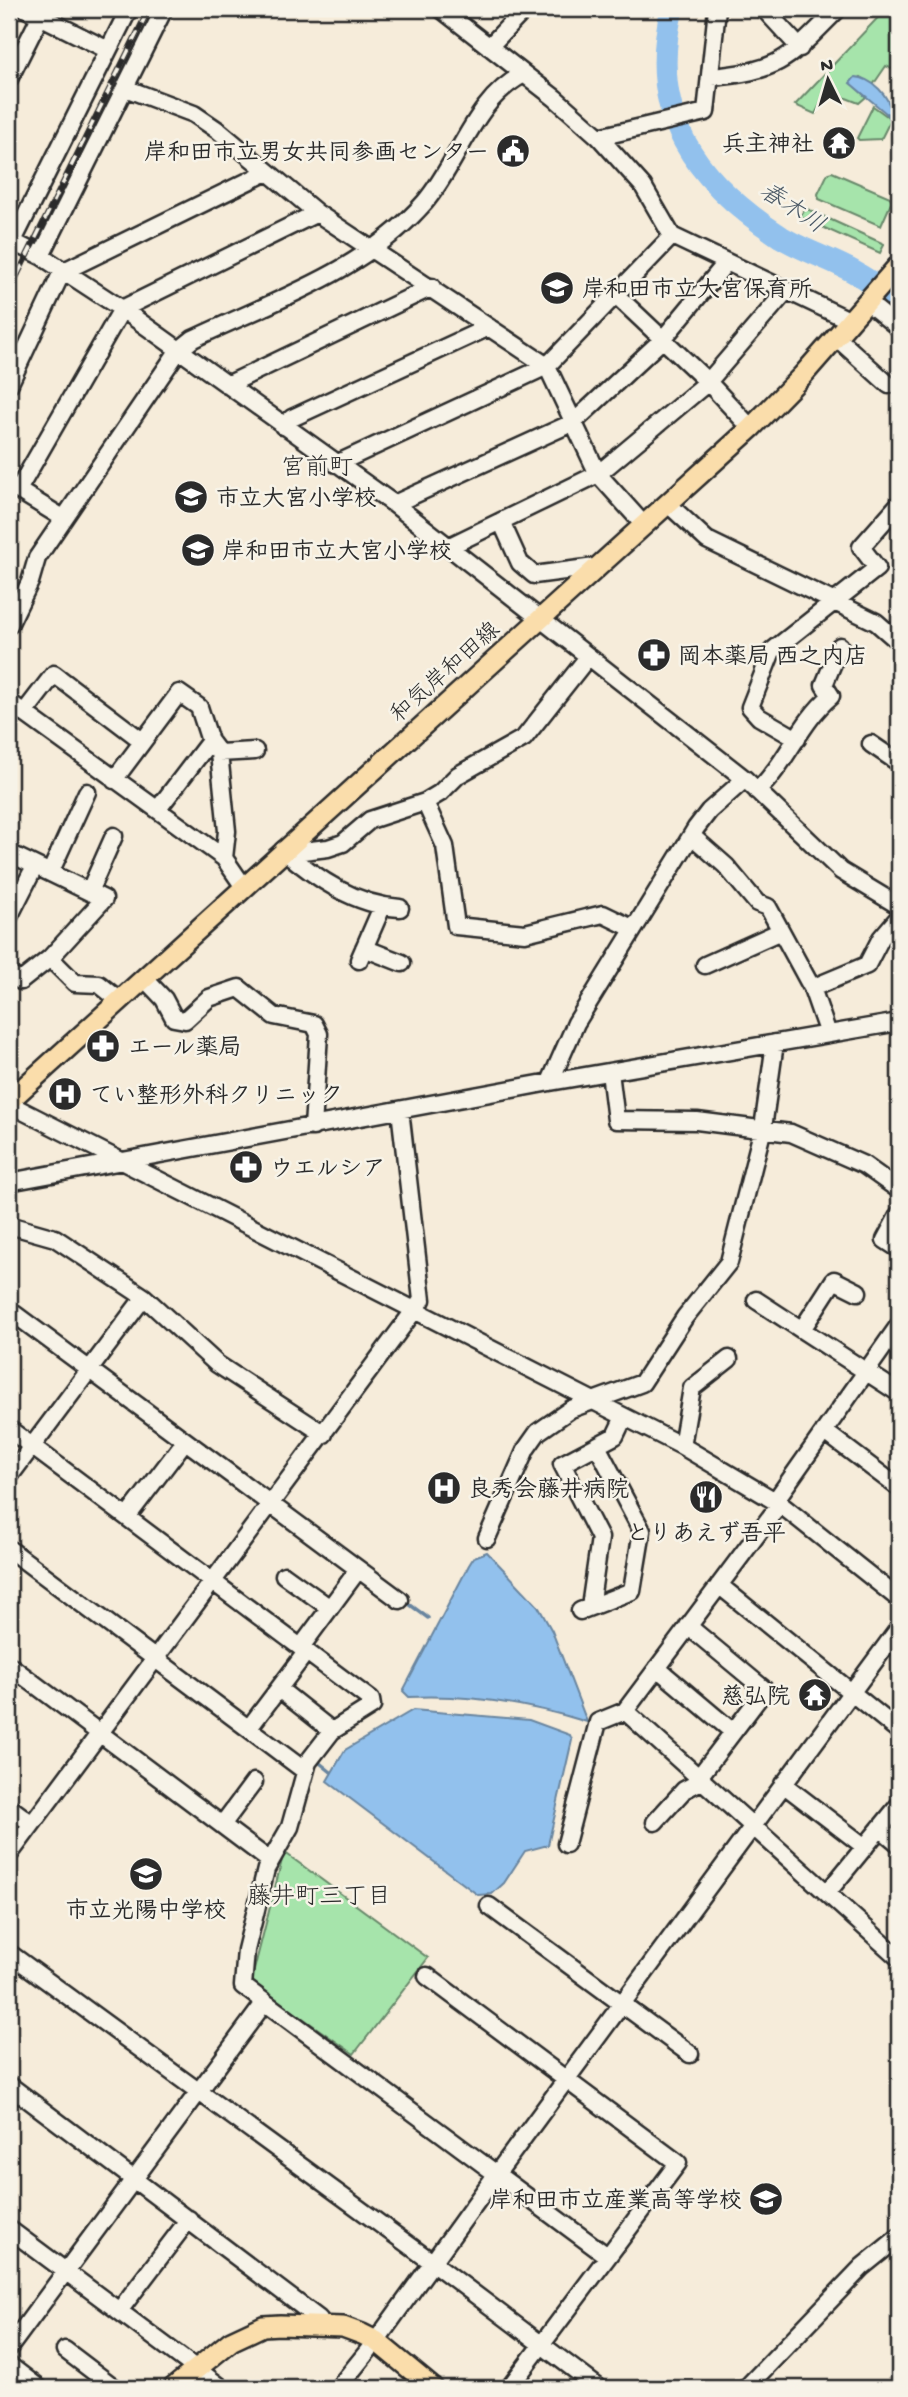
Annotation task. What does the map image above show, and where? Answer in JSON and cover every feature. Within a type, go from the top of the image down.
[{"type":"main road","name":"和気岸和田線","points":[[9,1103],[539,617],[751,428],[898,268]]},
{"type":"main road","points":[[173,2388],[231,2341],[264,2326],[320,2326],[343,2327],[376,2342],[433,2388]]},
{"type":"street","points":[[129,9],[10,244],[41,256],[122,309],[394,504],[751,785],[841,871],[899,906]]},
{"type":"street","points":[[41,256],[164,9]]},
{"type":"street","points":[[441,9],[599,137],[643,186],[672,236],[850,321]]},
{"type":"street","points":[[489,47],[525,9]]},
{"type":"street","points":[[599,137],[706,113],[712,77],[717,9]]},
{"type":"street","points":[[764,9],[800,48]]},
{"type":"street","points":[[712,77],[764,69],[800,48],[838,9]]},
{"type":"street","points":[[9,79],[36,11],[108,50]]},
{"type":"street","points":[[9,625],[30,582],[37,558],[178,351],[193,339],[360,260],[426,201],[467,133],[503,85],[524,74]]},
{"type":"street","points":[[125,88],[194,114],[219,131],[317,213],[547,366],[598,474],[643,524]]},
{"type":"street","points":[[9,385],[62,272],[267,172]]},
{"type":"street","points":[[63,518],[14,488],[122,309],[317,213]]},
{"type":"street","points":[[336,464],[547,366],[672,236]]},
{"type":"street","points":[[394,504],[574,422],[663,338],[726,263]]},
{"type":"street","points":[[227,385],[432,287]]},
{"type":"street","points":[[450,546],[598,474],[708,382],[786,291]]},
{"type":"street","points":[[617,296],[708,382],[751,428]]},
{"type":"street","points":[[868,300],[899,328]]},
{"type":"street","points":[[283,426],[292,418],[489,327]]},
{"type":"street","points":[[836,337],[889,385]]},
{"type":"street","points":[[667,503],[707,540],[876,622],[899,642]]},
{"type":"street","points":[[797,739],[760,717],[750,707],[772,651],[877,568],[861,547],[899,504]]},
{"type":"street","points":[[501,521],[520,563],[534,575],[595,567]]},
{"type":"street","points":[[550,1082],[576,1023],[709,811],[751,785],[774,775],[819,706],[831,696],[824,685],[840,646]]},
{"type":"street","points":[[284,851],[328,848],[343,843],[370,820],[425,802],[440,793],[458,775],[524,738],[587,657]]},
{"type":"street","points":[[24,713],[54,674],[141,740]]},
{"type":"street","points":[[114,780],[141,740],[179,693],[200,707],[215,747],[227,831],[224,858]]},
{"type":"street","points":[[9,702],[224,858],[244,887]]},
{"type":"street","points":[[872,744],[899,763]]},
{"type":"street","points":[[215,747],[256,751]]},
{"type":"street","points":[[158,809],[215,747]]},
{"type":"street","points":[[9,917],[42,870],[87,792]]},
{"type":"street","points":[[425,802],[445,846],[456,926],[525,933],[603,914],[634,929]]},
{"type":"street","points":[[89,892],[114,836]]},
{"type":"street","points":[[692,836],[726,866],[757,903],[768,906],[812,988],[828,1034]]},
{"type":"street","points":[[284,851],[332,888],[382,907],[400,908]]},
{"type":"street","points":[[9,853],[104,899],[50,958],[21,981],[9,975]]},
{"type":"street","points":[[382,907],[361,954],[402,963]]},
{"type":"street","points":[[812,988],[867,965],[881,938],[899,917]]},
{"type":"street","points":[[705,965],[781,930]]},
{"type":"street","points":[[50,958],[75,983],[99,985],[119,1000]]},
{"type":"street","points":[[144,978],[164,999],[174,1018],[185,1020],[209,998],[239,988],[274,1016],[314,1024],[319,1034],[313,1127]]},
{"type":"street","points":[[9,1182],[899,1021]]},
{"type":"street","points":[[487,1538],[526,1449],[538,1432],[557,1416],[642,1384],[685,1317],[729,1262],[762,1128],[775,1043]]},
{"type":"street","points":[[610,1072],[617,1120],[697,1121],[791,1133],[864,1165],[899,1190]]},
{"type":"street","points":[[9,1103],[682,1446],[777,1503],[899,1599]]},
{"type":"street","points":[[9,1856],[215,1583],[422,1300],[400,1111]]},
{"type":"street","points":[[899,1214],[885,1240],[899,1248]]},
{"type":"street","points":[[9,1225],[55,1238],[144,1297],[217,1364],[324,1434]]},
{"type":"street","points":[[803,1328],[834,1280],[858,1292]]},
{"type":"street","points":[[9,1477],[144,1297]]},
{"type":"street","points":[[756,1300],[803,1328],[899,1393]]},
{"type":"street","points":[[9,1310],[400,1600]]},
{"type":"street","points":[[566,1844],[598,1723],[625,1712],[719,1585],[899,1325]]},
{"type":"street","points":[[682,1446],[692,1388],[729,1359]]},
{"type":"street","points":[[597,1446],[642,1531],[632,1591],[585,1609],[600,1538],[562,1464],[615,1436],[624,1417]]},
{"type":"street","points":[[9,1429],[371,1700],[372,1706],[332,1731],[304,1771],[290,1827],[270,1861],[246,1950],[243,1986],[498,2172],[607,2256]]},
{"type":"street","points":[[824,1431],[899,1488]]},
{"type":"street","points":[[127,1517],[185,1441]]},
{"type":"street","points":[[9,1549],[304,1771]]},
{"type":"street","points":[[249,1728],[279,1689],[330,1608],[358,1570]]},
{"type":"street","points":[[284,1575],[330,1608]]},
{"type":"street","points":[[719,1585],[899,1731]]},
{"type":"street","points":[[655,1822],[684,1790],[701,1778],[765,1690],[688,1626]]},
{"type":"street","points":[[338,2388],[376,2342],[566,2079],[899,1628]]},
{"type":"street","points":[[9,1665],[270,1861]]},
{"type":"street","points":[[657,1668],[733,1732]]},
{"type":"street","points":[[279,1689],[332,1731]]},
{"type":"street","points":[[625,1712],[753,1824],[899,1958]]},
{"type":"street","points":[[222,1825],[254,1782]]},
{"type":"street","points":[[783,1784],[865,1847]]},
{"type":"street","points":[[827,1893],[899,1805]]},
{"type":"street","points":[[9,1807],[32,1824]]},
{"type":"street","points":[[880,1828],[899,1844]]},
{"type":"street","points":[[489,1906],[690,2054]]},
{"type":"street","points":[[9,1953],[432,2262],[592,2386]]},
{"type":"street","points":[[427,1976],[678,2163],[509,2388]]},
{"type":"street","points":[[9,2348],[265,2002]]},
{"type":"street","points":[[9,2085],[319,2319],[320,2326]]},
{"type":"street","points":[[119,2311],[189,2219]]},
{"type":"street","points":[[9,2229],[222,2388]]},
{"type":"street","points":[[746,2388],[862,2267],[899,2236]]},
{"type":"street","points":[[65,2350],[115,2388]]},
{"type":"street","points":[[9,2365],[39,2388]]},
{"type":"green space","points":[[886,9],[899,19],[899,72],[886,66],[873,85],[860,77],[851,83],[866,97],[859,103],[828,91],[815,114],[795,105]]},
{"type":"green space","points":[[873,106],[891,119],[881,139],[859,140],[857,138]]},
{"type":"green space","points":[[832,172],[890,197],[892,201],[881,226],[819,199],[818,194],[828,173]]},
{"type":"green space","points":[[805,208],[884,244],[880,253],[800,217]]},
{"type":"green space","points":[[284,1852],[428,1958],[354,2054],[251,1982]]},
{"type":"water","points":[[855,77],[874,84],[884,94],[891,113],[887,114],[850,83]]},
{"type":"water","points":[[487,1552],[538,1606],[552,1631],[587,1722],[499,1702],[454,1697],[409,1697],[403,1691],[469,1565],[474,1557]]},
{"type":"water","points":[[413,1710],[529,1720],[570,1735],[572,1740],[548,1845],[525,1851],[504,1883],[492,1894],[478,1895],[327,1781],[345,1750]]},
{"type":"waterway","name":"春木川","points":[[672,9],[666,47],[666,81],[672,113],[684,141],[702,168],[724,193],[781,237],[854,272],[899,301]]},
{"type":"waterway","points":[[887,114],[892,120]]},
{"type":"waterway","points":[[405,1601],[428,1618]]},
{"type":"waterway","points":[[315,1759],[331,1772]]},
{"type":"railway","points":[[9,292],[149,9]]},
{"type":"place","name":"兵主神社","points":[[839,143]]},
{"type":"place","name":"岸和田市立男女共同参画センター","points":[[513,151]]},
{"type":"place","name":"岸和田市立大宮保育所","points":[[557,288]]},
{"type":"place","name":"市立大宮小学校","points":[[191,497]]},
{"type":"place","name":"岸和田市立大宮小学校","points":[[198,550]]},
{"type":"place","name":"岡本薬局 西之内店","points":[[654,655]]},
{"type":"place","name":"エール薬局","points":[[103,1046]]},
{"type":"place","name":"てい整形外科クリニック","points":[[65,1094]]},
{"type":"place","name":"ウエルシア","points":[[246,1167]]},
{"type":"place","name":"良秀会藤井病院","points":[[444,1488]]},
{"type":"place","name":"とりあえず吾平","points":[[706,1497]]},
{"type":"place","name":"慈弘院","points":[[815,1695]]},
{"type":"place","name":"市立光陽中学校","points":[[146,1874]]},
{"type":"place","name":"岸和田市立産業高等学校","points":[[766,2199]]},
{"type":"district","name":"宮前町","points":[[317,466]]},
{"type":"district","name":"藤井町三丁目","points":[[319,1895]]}]
